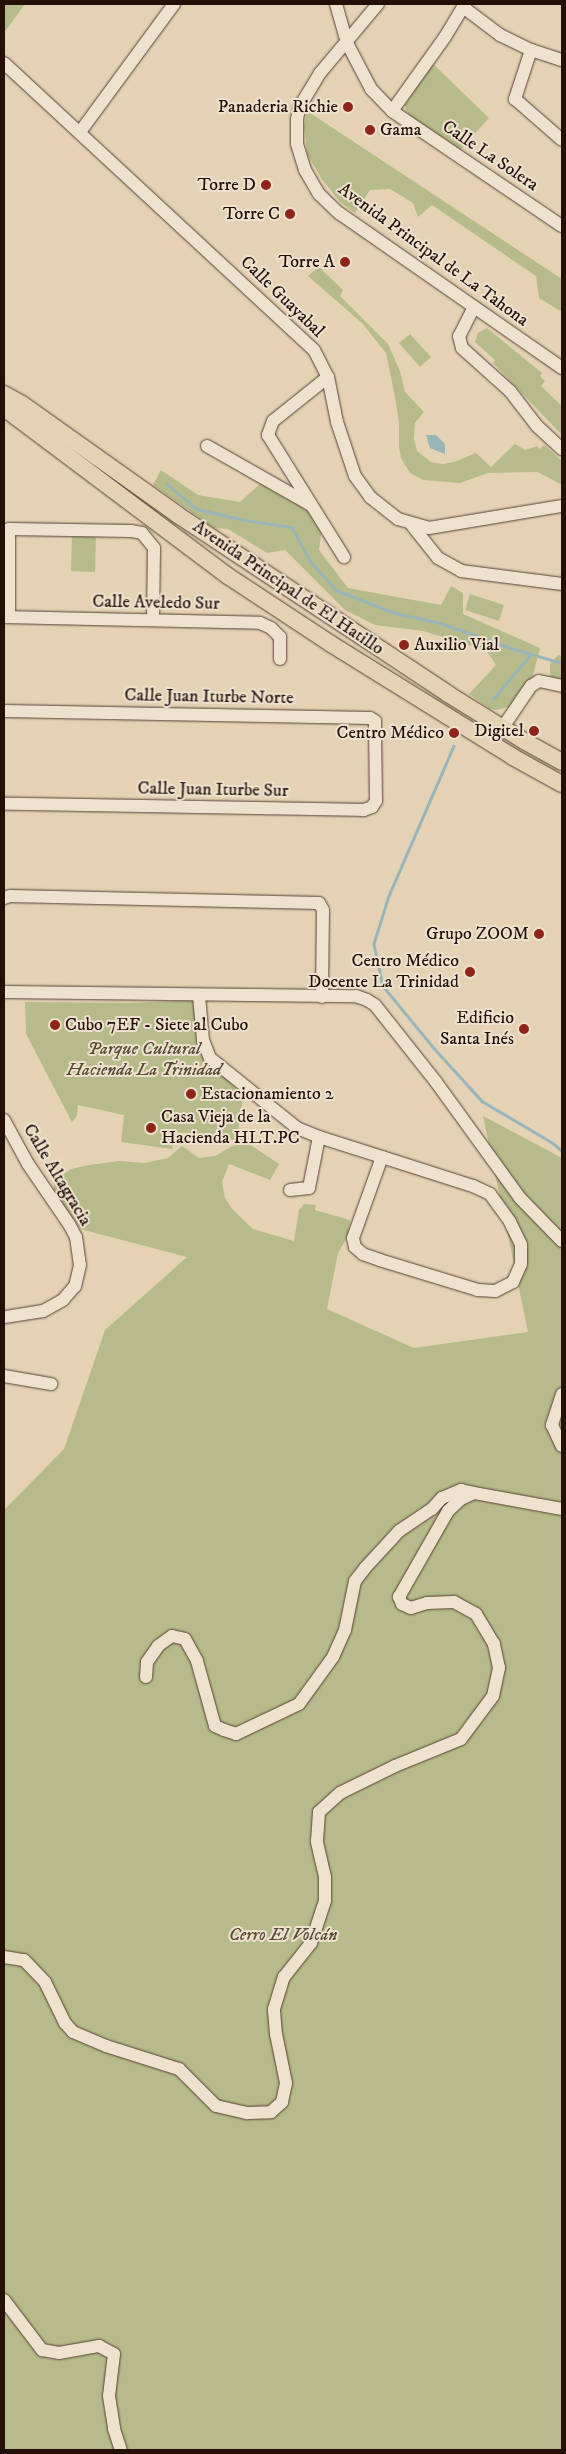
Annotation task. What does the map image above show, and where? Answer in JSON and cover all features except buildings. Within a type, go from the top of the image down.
[{"type":"main road","name":"Avenida Principal de El Hatillo","points":[[4,394],[22,404],[178,515],[440,688],[562,762]]},
{"type":"main road","name":"Avenida Principal de El Hatillo","points":[[4,408],[228,576],[331,644],[513,758],[562,784]]},
{"type":"street","points":[[80,132],[174,4]]},
{"type":"street","name":"Calle La Solera","points":[[336,4],[347,42],[371,89],[392,111],[562,226]]},
{"type":"street","name":"Avenida Principal de La Tahona","points":[[378,4],[320,73],[298,113],[297,144],[305,170],[319,194],[339,213],[562,368]]},
{"type":"street","points":[[392,111],[445,37],[464,5],[500,35],[531,50],[562,60]]},
{"type":"street","points":[[531,50],[515,98],[562,140]]},
{"type":"street","name":"Calle Guayabal","points":[[4,63],[314,350],[328,377],[337,422],[355,476],[370,497],[398,519],[429,528],[562,506]]},
{"type":"street","points":[[474,307],[459,336],[462,348],[510,391],[537,426],[562,449]]},
{"type":"street","points":[[328,377],[273,421],[268,435],[344,557]]},
{"type":"street","points":[[207,446],[312,506]]},
{"type":"street","points":[[411,524],[438,558],[461,571],[562,584]]},
{"type":"street","points":[[7,617],[9,529],[131,531],[142,533],[154,548],[153,620]]},
{"type":"street","name":"Calle Aveledo Sur","points":[[7,617],[260,623],[271,628],[280,637],[280,659]]},
{"type":"street","points":[[505,728],[539,680],[562,686]]},
{"type":"street","name":"Calle Juan Iturbe Norte","points":[[4,711],[370,718],[374,721],[376,760]]},
{"type":"street","name":"Calle Juan Iturbe Sur","points":[[4,804],[364,810],[372,807],[376,801],[376,760]]},
{"type":"street","points":[[4,898],[19,896],[319,903],[323,910],[322,997]]},
{"type":"street","points":[[4,992],[199,996],[356,996],[375,1005],[436,1082],[520,1198],[562,1241]]},
{"type":"street","points":[[199,996],[203,1040],[210,1058],[298,1128],[319,1138],[382,1157],[473,1186],[490,1194],[510,1222],[521,1244],[521,1264],[513,1282],[495,1290],[478,1290],[380,1260],[363,1254],[355,1247],[353,1238],[382,1157]]},
{"type":"street","name":"Calle Altagracia","points":[[4,1120],[7,1133],[76,1237],[80,1265],[75,1286],[70,1294],[53,1307],[42,1312],[4,1317]]},
{"type":"street","points":[[290,1190],[309,1188],[319,1138]]},
{"type":"street","points":[[4,1376],[51,1384]]},
{"type":"street","points":[[560,1439],[552,1425],[562,1394]]},
{"type":"street","points":[[146,1677],[147,1662],[158,1646],[172,1636],[185,1639],[197,1661],[215,1726],[236,1734],[299,1704],[333,1657],[345,1630],[355,1581],[400,1531],[432,1509],[442,1498],[461,1490],[562,1509]]},
{"type":"street","points":[[4,1957],[24,1960],[45,1982],[65,2023],[73,2032],[106,2046],[179,2068],[216,2106],[247,2113],[271,2112],[277,2107],[282,2102],[286,2084],[276,2034],[274,2009],[284,1977],[311,1943],[325,1901],[326,1877],[318,1841],[319,1812],[340,1793],[394,1766],[461,1739],[493,1696],[500,1668],[494,1644],[476,1614],[454,1602],[427,1603],[410,1608],[402,1604],[399,1597],[448,1511],[461,1499],[474,1493]]},
{"type":"street","points":[[4,2300],[42,2350],[59,2353],[99,2346],[114,2354],[109,2396],[114,2429],[121,2450]]},
{"type":"green space","points":[[4,4],[25,4],[4,33]]},
{"type":"green space","points":[[432,63],[489,118],[460,150],[411,118],[406,110],[404,102]]},
{"type":"green space","points":[[307,111],[562,279],[562,312],[539,298],[536,276],[432,205],[418,217],[413,203],[390,189],[370,190],[355,213],[340,202],[321,178],[307,154],[304,126]]},
{"type":"green space","points":[[319,267],[343,290],[340,296],[388,344],[400,371],[405,392],[424,412],[415,423],[414,439],[417,451],[431,462],[443,464],[454,462],[476,453],[491,467],[515,444],[525,450],[537,446],[540,449],[544,445],[562,461],[562,485],[538,472],[488,473],[460,483],[423,480],[410,473],[401,458],[399,423],[386,353],[363,324],[308,276]]},
{"type":"green space","points":[[487,328],[542,373],[540,376],[545,381],[541,386],[562,406],[562,435],[493,363],[495,360],[475,342],[478,333]]},
{"type":"green space","points":[[410,334],[431,357],[420,367],[399,343]]},
{"type":"green space","points":[[161,470],[198,495],[240,502],[262,482],[323,520],[319,550],[348,588],[441,605],[451,586],[463,593],[463,614],[540,648],[531,683],[512,706],[497,710],[490,709],[469,694],[496,665],[486,650],[423,631],[375,625],[345,610],[285,550],[267,553],[228,529],[214,528],[153,485]]},
{"type":"green space","points":[[72,534],[96,534],[95,572],[71,571]]},
{"type":"green space","points":[[470,594],[504,605],[499,621],[465,610]]},
{"type":"green space","points":[[558,655],[562,656],[562,680],[550,677],[550,664]]},
{"type":"green space","name":"Parque Cultural Hacienda La Trinidad","points":[[197,1000],[201,1050],[244,1091],[237,1140],[174,1132],[172,1149],[121,1142],[124,1115],[78,1105],[77,1116],[72,1122],[26,1034],[25,1002],[132,1003]]},
{"type":"green space","name":"Cerro El Volcán","points":[[483,1116],[562,1158],[562,2450],[4,2450],[4,1510],[64,1449],[105,1330],[187,1257],[80,1229],[53,1191],[55,1180],[71,1169],[89,1165],[119,1161],[144,1163],[168,1158],[182,1146],[199,1158],[215,1156],[236,1144],[240,1138],[279,1164],[270,1180],[229,1164],[222,1182],[225,1198],[233,1210],[253,1229],[294,1241],[299,1210],[304,1204],[316,1205],[315,1210],[350,1220],[348,1236],[338,1253],[327,1309],[414,1348],[528,1332]]},
{"type":"water","points":[[426,435],[436,435],[445,444],[445,454],[430,448]]},
{"type":"waterway","points":[[167,484],[197,509],[244,520],[292,527],[310,561],[336,590],[395,613],[440,623],[511,648],[562,663]]},
{"type":"waterway","points":[[493,699],[531,654]]},
{"type":"waterway","points":[[454,746],[389,896],[374,944],[383,986],[434,1048],[482,1101],[553,1143],[562,1151]]},
{"type":"place","name":"Panaderia Richie","points":[[348,107]]},
{"type":"place","name":"Gama","points":[[370,130]]},
{"type":"place","name":"Torre D","points":[[266,185]]},
{"type":"place","name":"Torre C","points":[[290,214]]},
{"type":"place","name":"Torre A","points":[[345,262]]},
{"type":"place","name":"Auxilio Vial","points":[[404,645]]},
{"type":"place","name":"Digitel","points":[[534,731]]},
{"type":"place","name":"Centro Médico","points":[[454,733]]},
{"type":"place","name":"Grupo ZOOM","points":[[539,934]]},
{"type":"place","name":"Centro Médico Docente La Trinidad","points":[[470,972]]},
{"type":"place","name":"Cubo 7EF - Siete al Cubo","points":[[55,1025]]},
{"type":"place","name":"Edificio Santa Inés","points":[[524,1029]]},
{"type":"place","name":"Estacionamiento 2","points":[[191,1094]]},
{"type":"place","name":"Casa Vieja de la Hacienda HLT.PC","points":[[151,1128]]}]
